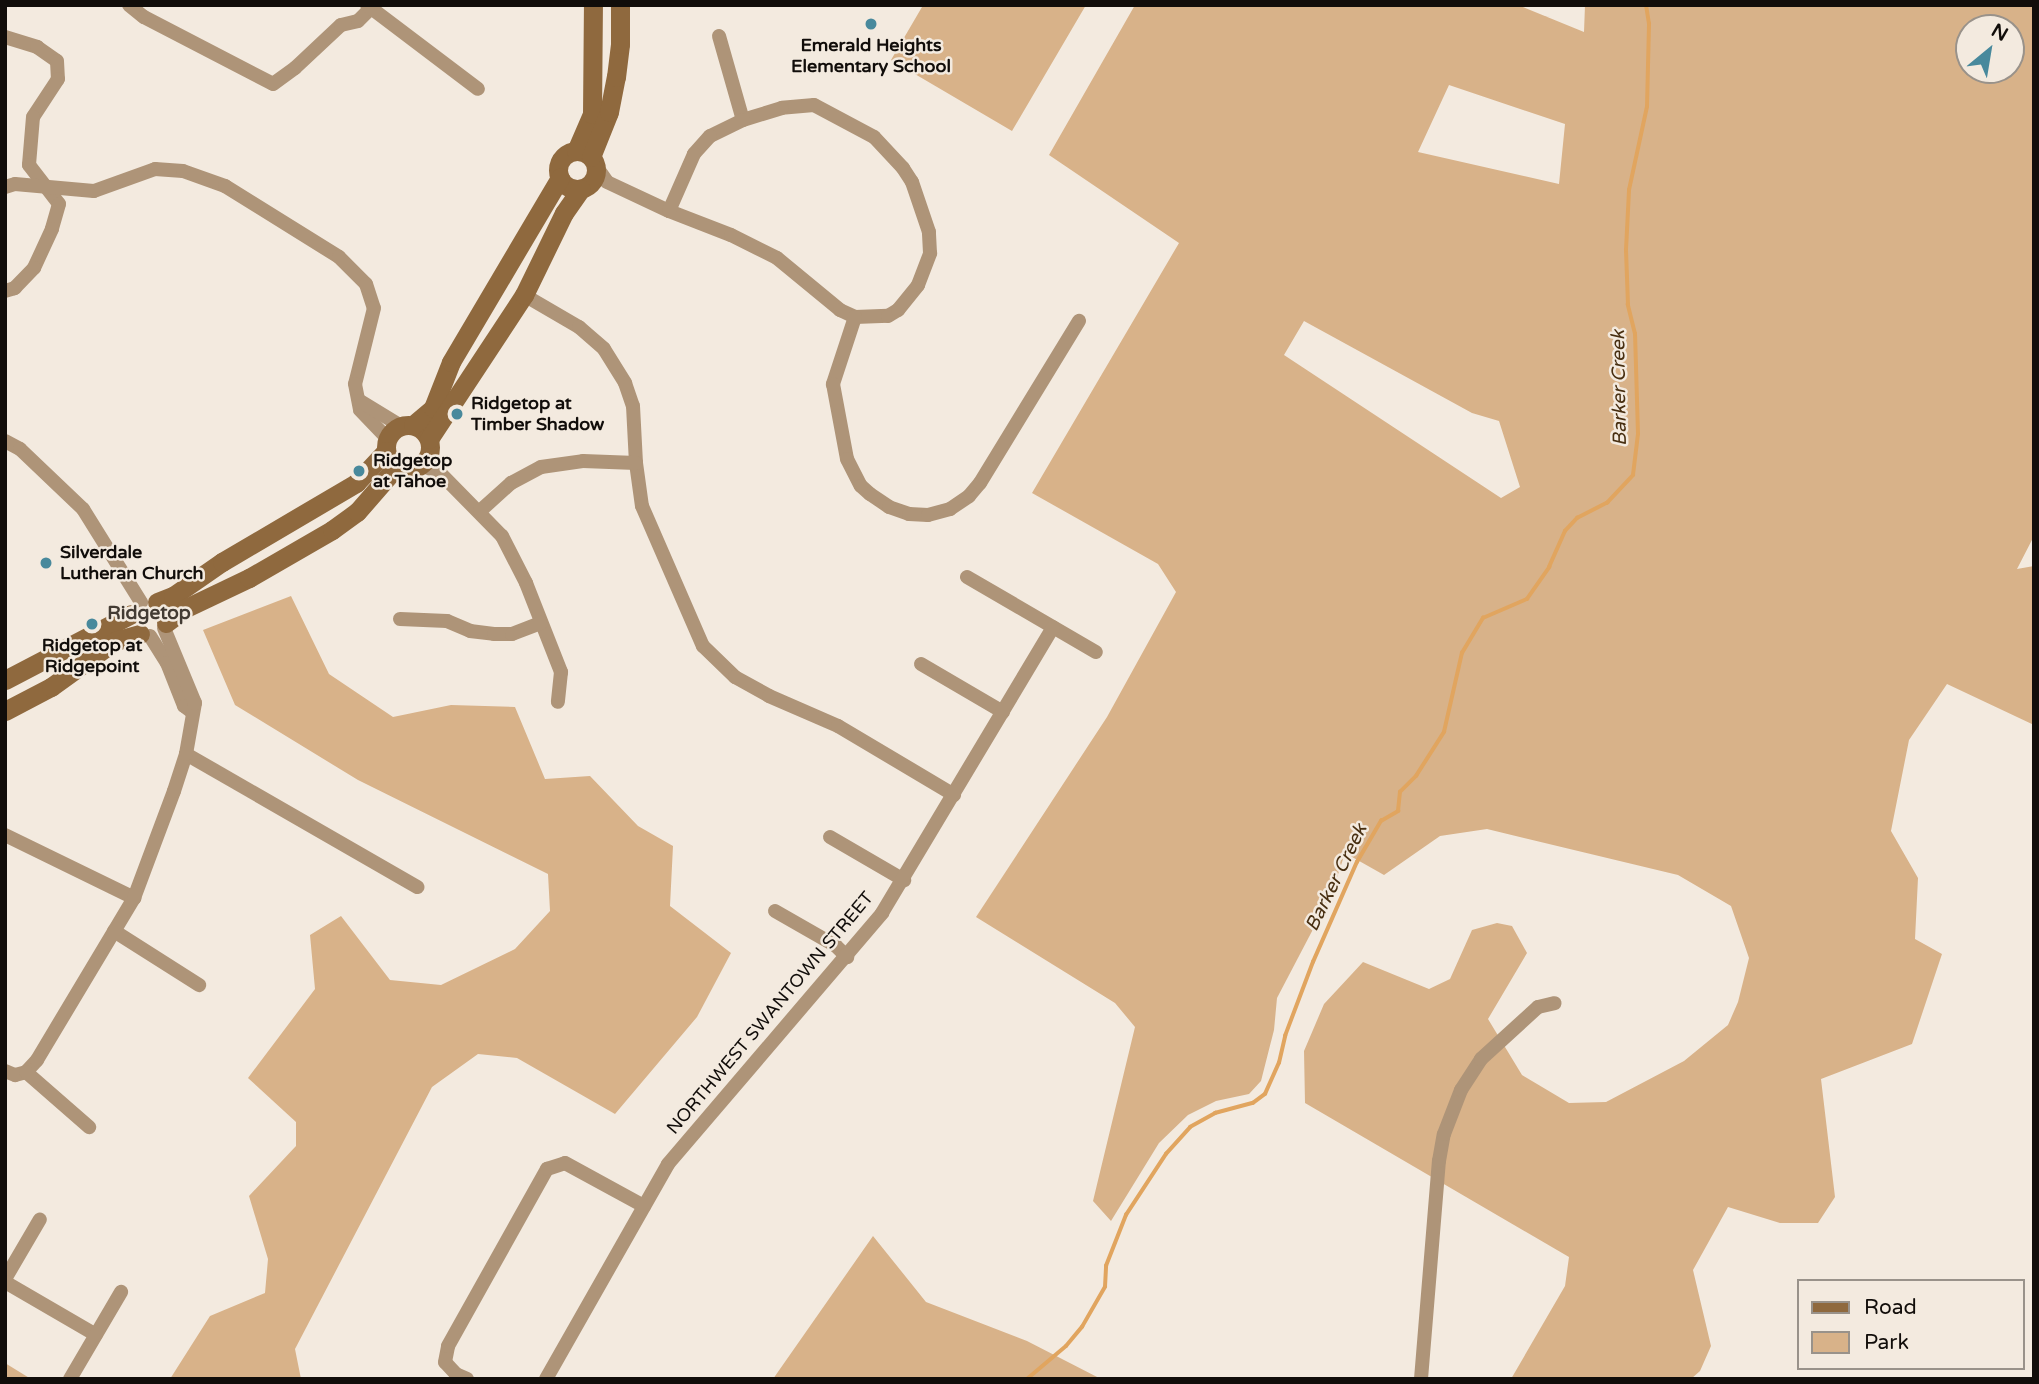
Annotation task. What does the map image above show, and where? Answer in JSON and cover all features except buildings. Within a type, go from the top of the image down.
[{"type":"main road","points":[[590,171],[593,5]]},
{"type":"main road","points":[[5,711],[51,687],[115,641],[155,630],[186,608],[249,578],[332,530],[357,512],[391,473],[429,456],[524,295],[564,213],[590,171],[609,113],[616,77],[620,44],[620,5]]},
{"type":"main road","points":[[5,680],[143,606],[173,596],[222,562],[356,483],[397,435],[433,408],[451,362],[560,178],[562,159],[590,171]]},
{"type":"main road","points":[[560,178],[568,187],[590,171]]},
{"type":"main road","points":[[397,435],[420,428],[429,456]]},
{"type":"main road","points":[[397,435],[392,462],[402,469]]},
{"type":"main road","points":[[143,606],[134,628],[155,630]]},
{"type":"main road","points":[[143,606],[166,612],[155,630]]},
{"type":"street","points":[[129,5],[144,17],[273,84],[295,68],[341,25],[358,21],[368,7],[478,89]]},
{"type":"street","points":[[719,36],[743,120]]},
{"type":"street","points":[[5,37],[37,47],[57,61],[58,79],[33,117],[29,165],[59,204],[52,229],[34,268],[15,288],[5,291]]},
{"type":"street","points":[[590,171],[669,211],[777,258],[840,310],[855,317],[888,316],[909,299],[918,285],[930,253],[929,232],[912,182],[888,149],[874,137],[827,109],[802,104],[743,120],[702,144],[681,181],[669,211]]},
{"type":"street","points":[[5,187],[15,184],[94,191],[155,169],[183,171],[225,186],[339,257],[366,284],[374,308],[355,384],[360,410],[397,435]]},
{"type":"street","points":[[524,295],[579,327],[614,364],[633,406],[638,491],[695,635],[717,662],[758,690],[838,726],[954,794]]},
{"type":"street","points":[[855,317],[832,384],[847,459],[861,486],[870,494],[889,507],[909,514],[928,515],[950,509],[969,496],[980,483],[1079,321]]},
{"type":"street","points":[[5,441],[20,449],[83,509],[143,606]]},
{"type":"street","points":[[429,456],[502,536],[526,583],[561,672],[558,702]]},
{"type":"street","points":[[480,511],[511,483],[541,467],[583,461],[636,463]]},
{"type":"street","points":[[967,577],[1096,652]]},
{"type":"street","points":[[400,619],[447,621],[470,631],[494,634],[512,634],[541,623]]},
{"type":"street","name":"NORTHWEST SWANTOWN STREET","points":[[546,1379],[668,1164],[873,926],[904,880],[1054,627]]},
{"type":"street","points":[[5,1071],[15,1074],[26,1072],[37,1060],[134,898],[186,754],[192,712],[184,706],[155,630]]},
{"type":"street","points":[[921,664],[1003,712]]},
{"type":"street","points":[[186,754],[417,887]]},
{"type":"street","points":[[5,835],[134,898]]},
{"type":"street","points":[[830,837],[904,880]]},
{"type":"street","points":[[775,911],[836,946],[847,957]]},
{"type":"street","points":[[114,931],[199,985]]},
{"type":"street","points":[[1421,1379],[1435,1205],[1444,1134],[1461,1090],[1481,1059],[1508,1031],[1538,1007],[1555,1003]]},
{"type":"street","points":[[26,1072],[89,1127]]},
{"type":"street","points":[[467,1379],[444,1362],[448,1346],[547,1169],[565,1163],[644,1206]]},
{"type":"street","points":[[40,1219],[5,1280],[96,1335]]},
{"type":"street","points":[[70,1379],[121,1292]]},
{"type":"green space","points":[[919,5],[1086,5],[1012,131],[891,60],[922,7]]},
{"type":"green space","points":[[1135,5],[1518,5],[1584,32],[1585,5],[2034,5],[2034,536],[2017,569],[2034,566],[2034,725],[1947,684],[1909,740],[1891,831],[1918,878],[1915,939],[1942,954],[1912,1044],[1821,1079],[1835,1197],[1818,1223],[1780,1223],[1728,1207],[1693,1270],[1711,1346],[1700,1371],[1691,1379],[1511,1379],[1565,1286],[1569,1257],[1305,1103],[1304,1051],[1324,1004],[1363,962],[1429,989],[1450,979],[1472,930],[1497,923],[1512,926],[1527,953],[1488,1019],[1522,1075],[1569,1103],[1606,1102],[1684,1061],[1728,1025],[1738,1002],[1749,958],[1731,906],[1678,875],[1487,829],[1440,836],[1384,875],[1345,853],[1332,893],[1277,998],[1274,1030],[1261,1081],[1249,1094],[1216,1101],[1188,1115],[1159,1143],[1111,1221],[1093,1201],[1135,1027],[1115,1003],[976,917],[1107,717],[1176,592],[1158,564],[1032,493],[1179,243],[1049,155]],"holes":[[[1449,85],[1565,124],[1559,184],[1418,152]],[[1304,321],[1472,413],[1499,421],[1520,487],[1501,498],[1284,355]]]},
{"type":"green space","points":[[291,596],[329,674],[393,717],[451,705],[515,707],[545,779],[590,776],[638,826],[673,846],[670,906],[731,953],[697,1017],[615,1114],[517,1058],[478,1054],[432,1087],[295,1349],[301,1379],[170,1379],[210,1316],[265,1293],[268,1259],[249,1196],[296,1146],[296,1122],[248,1078],[315,989],[310,935],[341,916],[390,980],[441,985],[515,949],[550,911],[548,874],[358,780],[235,705],[203,630]]},
{"type":"green space","points":[[873,1236],[926,1302],[1027,1341],[1101,1379],[773,1379]]},
{"type":"green space","points":[[5,1363],[31,1379],[5,1379]]},
{"type":"waterway","name":"Barker Creek","points":[[1027,1379],[1066,1346],[1082,1327],[1105,1287],[1106,1266],[1126,1215],[1166,1154],[1190,1127],[1215,1113],[1253,1103],[1265,1094],[1279,1063],[1285,1036],[1313,962],[1357,862],[1381,821],[1398,811],[1400,792],[1416,776],[1444,732],[1462,653],[1483,618],[1527,599],[1549,567],[1565,531],[1577,518],[1607,503],[1633,475],[1638,434],[1635,334],[1628,305],[1626,250],[1629,190],[1647,107],[1649,24],[1646,5]]},
{"type":"place","name":"Emerald Heights Elementary School","points":[[871,24]]},
{"type":"place","name":"Ridgetop at Timber Shadow","points":[[457,414]]},
{"type":"place","name":"Ridgetop at Tahoe","points":[[359,471]]},
{"type":"place","name":"Silverdale Lutheran Church","points":[[46,563]]},
{"type":"place","name":"Ridgetop at Ridgepoint","points":[[92,624]]},
{"type":"district","name":"Ridgetop","points":[[149,614]]}]
